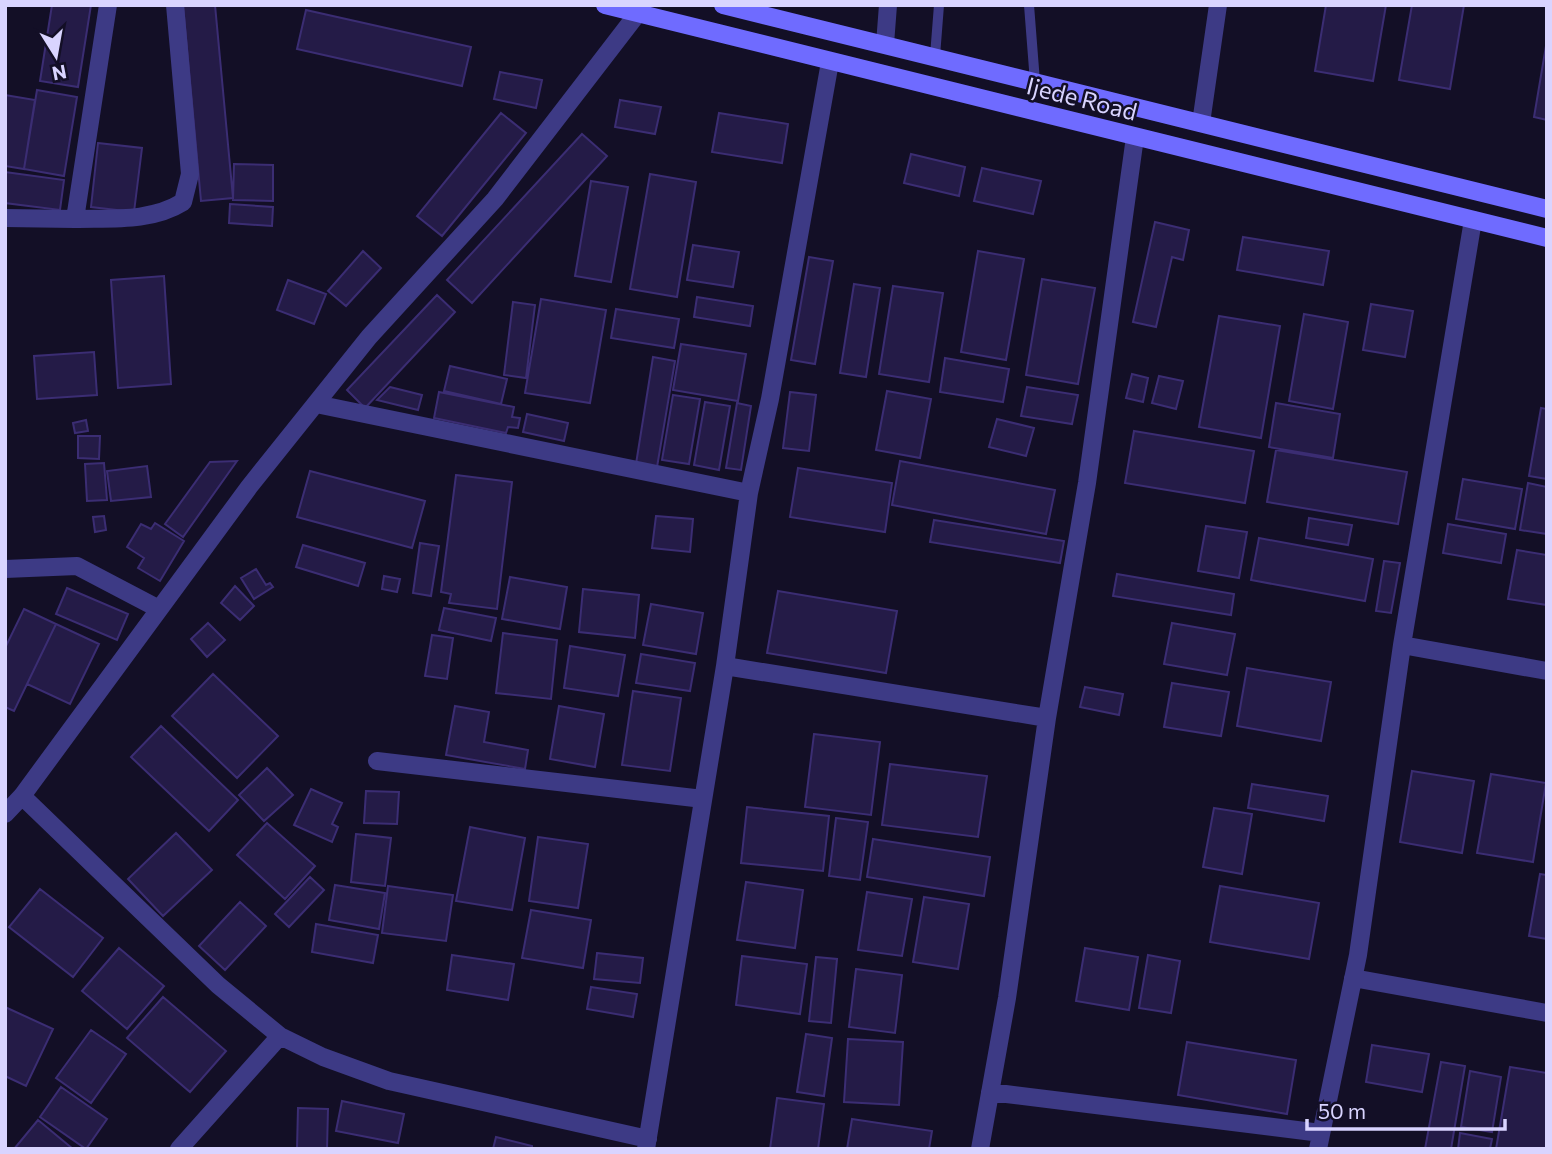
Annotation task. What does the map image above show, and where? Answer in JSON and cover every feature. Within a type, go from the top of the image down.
[{"type":"main road","name":"Ijede Road","points":[[605,5],[1547,238]]},
{"type":"main road","name":"Ijede Road","points":[[723,5],[1547,209]]},
{"type":"street","points":[[75,219],[108,5]]},
{"type":"street","points":[[5,218],[147,216],[169,211],[183,202],[190,174],[175,5]]},
{"type":"street","points":[[885,44],[888,5]]},
{"type":"street","points":[[1201,123],[1218,5]]},
{"type":"street","points":[[5,814],[22,796],[159,609],[316,404],[369,337],[495,199],[638,13]]},
{"type":"street","points":[[22,796],[218,985],[280,1036],[323,1057],[389,1081],[647,1144],[725,666],[749,494],[770,399],[830,62]]},
{"type":"street","points":[[979,1149],[1007,998],[1047,718],[1087,484],[1135,137]]},
{"type":"street","points":[[990,1092],[1319,1141],[1353,978],[1402,645],[1473,220]]},
{"type":"street","points":[[316,404],[749,494]]},
{"type":"street","points":[[5,569],[77,566],[159,609]]},
{"type":"street","points":[[1402,645],[1547,671]]},
{"type":"street","points":[[725,666],[1047,718]]},
{"type":"street","points":[[377,761],[703,799]]},
{"type":"street","points":[[1353,978],[1547,1013]]},
{"type":"street","points":[[179,1149],[280,1036]]},
{"type":"lane","points":[[935,56],[939,5]]},
{"type":"lane","points":[[1030,5],[1035,82]]},
{"type":"building","points":[[52,5],[91,5],[78,87],[40,81]]},
{"type":"building","points":[[183,5],[215,5],[233,198],[201,201]]},
{"type":"building","points":[[1326,5],[1386,5],[1373,81],[1315,71]]},
{"type":"building","points":[[1412,5],[1464,5],[1450,89],[1399,80]]},
{"type":"building","points":[[306,10],[471,47],[462,86],[297,49]]},
{"type":"building","points":[[1547,40],[1547,120],[1534,117]]},
{"type":"building","points":[[500,72],[542,80],[536,108],[494,99]]},
{"type":"building","points":[[37,90],[77,97],[64,176],[24,169]]},
{"type":"building","points":[[5,95],[35,100],[24,169],[5,166]]},
{"type":"building","points":[[620,100],[661,107],[655,134],[615,127]]},
{"type":"building","points":[[501,113],[526,133],[442,236],[417,216]]},
{"type":"building","points":[[719,113],[788,124],[782,163],[712,152]]},
{"type":"building","points":[[582,134],[607,156],[472,303],[447,280]]},
{"type":"building","points":[[98,143],[142,148],[134,212],[91,207]]},
{"type":"building","points":[[911,154],[965,167],[959,196],[904,183]]},
{"type":"building","points":[[234,164],[273,165],[273,201],[233,200]]},
{"type":"building","points":[[982,168],[1041,181],[1033,214],[974,201]]},
{"type":"building","points":[[5,172],[64,180],[60,210],[5,203]]},
{"type":"building","points":[[650,174],[696,182],[677,297],[630,289]]},
{"type":"building","points":[[591,181],[628,187],[611,282],[575,276]]},
{"type":"building","points":[[230,204],[273,207],[272,226],[229,223]]},
{"type":"building","points":[[1155,222],[1189,230],[1183,260],[1172,257],[1156,327],[1133,322]]},
{"type":"building","points":[[1243,237],[1329,251],[1323,285],[1237,270]]},
{"type":"building","points":[[693,245],[739,252],[733,287],[687,280]]},
{"type":"building","points":[[363,251],[381,268],[346,306],[328,291]]},
{"type":"building","points":[[978,251],[1024,259],[1006,360],[961,352]]},
{"type":"building","points":[[809,257],[833,261],[815,364],[791,360]]},
{"type":"building","points":[[164,276],[171,384],[118,388],[111,280]]},
{"type":"building","points":[[1042,279],[1095,288],[1078,384],[1026,375]]},
{"type":"building","points":[[288,280],[326,294],[314,324],[277,310]]},
{"type":"building","points":[[854,284],[880,288],[866,377],[840,373]]},
{"type":"building","points":[[893,286],[943,293],[929,382],[879,374]]},
{"type":"building","points":[[437,295],[455,312],[365,408],[347,390]]},
{"type":"building","points":[[697,297],[753,306],[750,326],[694,317]]},
{"type":"building","points":[[541,299],[606,310],[590,403],[525,393]]},
{"type":"building","points":[[513,302],[535,305],[526,378],[504,375]]},
{"type":"building","points":[[1371,304],[1413,311],[1405,357],[1363,350]]},
{"type":"building","points":[[616,309],[679,319],[674,348],[611,338]]},
{"type":"building","points":[[1304,314],[1348,322],[1333,409],[1289,401]]},
{"type":"building","points":[[1219,316],[1280,326],[1261,438],[1199,427]]},
{"type":"building","points":[[681,344],[746,354],[738,401],[673,390]]},
{"type":"building","points":[[94,352],[97,395],[37,399],[34,356]]},
{"type":"building","points":[[653,357],[675,361],[657,467],[636,464]]},
{"type":"building","points":[[945,358],[1009,369],[1003,402],[940,392]]},
{"type":"building","points":[[450,366],[507,379],[501,404],[444,391]]},
{"type":"building","points":[[1132,374],[1148,378],[1143,402],[1126,398]]},
{"type":"building","points":[[1159,376],[1183,381],[1176,409],[1152,403]]},
{"type":"building","points":[[390,387],[422,395],[418,410],[377,400]]},
{"type":"building","points":[[1027,387],[1078,395],[1072,424],[1021,416]]},
{"type":"building","points":[[887,391],[931,399],[920,458],[876,450]]},
{"type":"building","points":[[439,392],[514,407],[512,417],[520,418],[518,428],[508,427],[506,433],[434,418]]},
{"type":"building","points":[[790,392],[816,395],[809,451],[783,448]]},
{"type":"building","points":[[673,395],[700,399],[689,464],[662,460]]},
{"type":"building","points":[[705,402],[730,406],[719,470],[694,465]]},
{"type":"building","points":[[737,403],[751,406],[741,470],[726,468]]},
{"type":"building","points":[[1276,403],[1340,414],[1333,458],[1269,447]]},
{"type":"building","points":[[1541,408],[1547,409],[1547,479],[1529,476]]},
{"type":"building","points":[[527,414],[568,423],[564,441],[523,432]]},
{"type":"building","points":[[997,419],[1034,428],[1026,456],[989,447]]},
{"type":"building","points":[[86,420],[88,431],[75,433],[73,423]]},
{"type":"building","points":[[1134,431],[1254,451],[1245,503],[1125,483]]},
{"type":"building","points":[[78,436],[100,436],[99,459],[78,458]]},
{"type":"building","points":[[1276,450],[1407,472],[1398,524],[1267,502]]},
{"type":"building","points":[[237,461],[183,537],[165,524],[210,462]]},
{"type":"building","points":[[900,461],[1055,490],[1046,534],[892,505]]},
{"type":"building","points":[[104,463],[107,500],[87,501],[85,464]]},
{"type":"building","points":[[147,466],[151,497],[111,501],[107,471]]},
{"type":"building","points":[[798,468],[892,483],[885,532],[790,517]]},
{"type":"building","points":[[310,471],[425,501],[412,548],[297,517]]},
{"type":"building","points":[[456,475],[512,482],[497,609],[449,603],[451,594],[441,592]]},
{"type":"building","points":[[1463,479],[1522,489],[1515,529],[1456,519]]},
{"type":"building","points":[[1528,483],[1547,487],[1547,534],[1520,530]]},
{"type":"building","points":[[104,516],[106,530],[95,532],[93,517]]},
{"type":"building","points":[[656,516],[693,519],[690,552],[652,548]]},
{"type":"building","points":[[1309,518],[1352,525],[1348,545],[1306,538]]},
{"type":"building","points":[[934,520],[1064,541],[1060,563],[930,542]]},
{"type":"building","points":[[155,523],[184,541],[160,581],[138,568],[144,558],[127,547],[141,524],[151,529]]},
{"type":"building","points":[[1448,524],[1506,534],[1501,563],[1443,553]]},
{"type":"building","points":[[1206,526],[1247,532],[1239,578],[1198,571]]},
{"type":"building","points":[[1259,538],[1373,559],[1365,601],[1251,580]]},
{"type":"building","points":[[420,543],[439,546],[431,596],[413,593]]},
{"type":"building","points":[[303,545],[365,563],[358,586],[296,567]]},
{"type":"building","points":[[1517,550],[1547,555],[1547,605],[1508,599]]},
{"type":"building","points":[[1384,561],[1400,563],[1391,613],[1376,611]]},
{"type":"building","points":[[256,569],[266,585],[270,583],[273,587],[254,599],[241,578]]},
{"type":"building","points":[[1117,574],[1234,594],[1231,615],[1113,596]]},
{"type":"building","points":[[384,576],[400,579],[397,592],[382,589]]},
{"type":"building","points":[[510,577],[567,587],[560,629],[502,619]]},
{"type":"building","points":[[235,586],[254,606],[240,620],[221,603]]},
{"type":"building","points":[[67,588],[128,614],[117,640],[56,614]]},
{"type":"building","points":[[583,589],[639,595],[635,638],[579,632]]},
{"type":"building","points":[[778,591],[897,611],[886,673],[767,653]]},
{"type":"building","points":[[651,604],[703,613],[696,654],[643,645]]},
{"type":"building","points":[[444,608],[496,618],[491,641],[439,630]]},
{"type":"building","points":[[24,609],[56,624],[14,711],[5,707],[5,648]]},
{"type":"building","points":[[208,623],[225,640],[207,657],[191,639]]},
{"type":"building","points":[[1172,623],[1235,634],[1227,675],[1164,664]]},
{"type":"building","points":[[56,624],[99,644],[70,704],[27,684]]},
{"type":"building","points":[[503,633],[557,640],[551,699],[496,693]]},
{"type":"building","points":[[432,635],[453,638],[447,679],[425,676]]},
{"type":"building","points":[[570,646],[625,655],[618,696],[564,688]]},
{"type":"building","points":[[641,654],[695,663],[690,691],[636,683]]},
{"type":"building","points":[[1247,668],[1331,682],[1321,741],[1237,726]]},
{"type":"building","points":[[213,674],[278,736],[237,778],[172,716]]},
{"type":"building","points":[[1172,683],[1229,692],[1221,736],[1164,727]]},
{"type":"building","points":[[1085,687],[1123,694],[1119,715],[1080,707]]},
{"type":"building","points":[[633,691],[681,698],[670,771],[622,765]]},
{"type":"building","points":[[455,706],[489,712],[484,742],[528,750],[525,769],[446,755]]},
{"type":"building","points":[[559,706],[604,714],[595,767],[550,759]]},
{"type":"building","points":[[161,726],[238,800],[209,831],[131,757]]},
{"type":"building","points":[[814,734],[880,742],[871,815],[805,807]]},
{"type":"building","points":[[890,764],[987,776],[978,837],[882,825]]},
{"type":"building","points":[[267,768],[293,795],[264,821],[239,795]]},
{"type":"building","points":[[1412,771],[1474,781],[1462,853],[1400,842]]},
{"type":"building","points":[[1491,774],[1546,783],[1533,862],[1477,853]]},
{"type":"building","points":[[1252,784],[1328,796],[1324,821],[1248,808]]},
{"type":"building","points":[[311,789],[342,803],[332,824],[338,827],[332,842],[294,825]]},
{"type":"building","points":[[366,791],[399,792],[397,824],[364,823]]},
{"type":"building","points":[[747,807],[829,816],[823,871],[741,863]]},
{"type":"building","points":[[1214,808],[1252,814],[1242,874],[1203,867]]},
{"type":"building","points":[[836,818],[868,822],[860,880],[829,876]]},
{"type":"building","points":[[267,823],[315,866],[285,899],[237,855]]},
{"type":"building","points":[[470,827],[525,838],[512,910],[456,901]]},
{"type":"building","points":[[176,833],[212,870],[163,916],[128,879]]},
{"type":"building","points":[[356,834],[391,838],[385,886],[351,882]]},
{"type":"building","points":[[538,837],[588,844],[578,908],[529,901]]},
{"type":"building","points":[[873,839],[990,857],[984,896],[867,877]]},
{"type":"building","points":[[1540,874],[1547,875],[1547,939],[1529,936]]},
{"type":"building","points":[[310,877],[324,890],[289,927],[275,914]]},
{"type":"building","points":[[746,882],[803,890],[795,948],[737,940]]},
{"type":"building","points":[[335,885],[385,893],[379,929],[329,920]]},
{"type":"building","points":[[388,886],[453,895],[446,941],[382,933]]},
{"type":"building","points":[[1220,886],[1319,903],[1309,959],[1210,942]]},
{"type":"building","points":[[40,889],[103,938],[73,977],[9,927]]},
{"type":"building","points":[[867,892],[912,899],[902,956],[858,950]]},
{"type":"building","points":[[924,897],[969,904],[958,969],[913,962]]},
{"type":"building","points":[[240,902],[266,926],[225,970],[199,946]]},
{"type":"building","points":[[531,910],[591,920],[583,968],[522,958]]},
{"type":"building","points":[[316,924],[378,935],[373,963],[312,952]]},
{"type":"building","points":[[119,948],[164,986],[127,1029],[82,991]]},
{"type":"building","points":[[1085,948],[1138,957],[1129,1010],[1076,1001]]},
{"type":"building","points":[[597,953],[643,958],[640,983],[594,979]]},
{"type":"building","points":[[452,955],[514,964],[508,1000],[447,990]]},
{"type":"building","points":[[1148,955],[1180,961],[1171,1013],[1139,1008]]},
{"type":"building","points":[[742,956],[807,964],[800,1014],[736,1005]]},
{"type":"building","points":[[816,957],[837,959],[831,1023],[809,1021]]},
{"type":"building","points":[[856,969],[902,975],[895,1033],[849,1027]]},
{"type":"building","points":[[591,987],[637,994],[633,1017],[587,1009]]},
{"type":"building","points":[[163,997],[226,1051],[190,1092],[127,1038]]},
{"type":"building","points":[[5,1007],[53,1029],[26,1086],[5,1076]]},
{"type":"building","points":[[91,1030],[126,1054],[91,1103],[56,1078]]},
{"type":"building","points":[[806,1034],[832,1038],[824,1096],[797,1092]]},
{"type":"building","points":[[848,1039],[903,1042],[899,1105],[844,1102]]},
{"type":"building","points":[[1187,1042],[1296,1060],[1287,1114],[1178,1095]]},
{"type":"building","points":[[1372,1045],[1429,1054],[1422,1092],[1366,1082]]},
{"type":"building","points":[[1441,1062],[1465,1066],[1451,1149],[1425,1149]]},
{"type":"building","points":[[1510,1067],[1547,1073],[1547,1149],[1496,1149]]},
{"type":"building","points":[[1470,1071],[1501,1077],[1492,1132],[1461,1127]]},
{"type":"building","points":[[61,1087],[107,1119],[86,1149],[40,1117]]},
{"type":"building","points":[[777,1098],[824,1104],[818,1149],[770,1149]]},
{"type":"building","points":[[342,1101],[404,1114],[398,1143],[336,1131]]},
{"type":"building","points":[[298,1108],[328,1109],[327,1149],[297,1149]]},
{"type":"building","points":[[852,1119],[932,1131],[929,1149],[847,1149]]},
{"type":"building","points":[[38,1120],[73,1149],[14,1149]]},
{"type":"building","points":[[1460,1133],[1492,1139],[1490,1149],[1458,1149]]},
{"type":"building","points":[[496,1137],[532,1146],[532,1149],[493,1149]]}]
